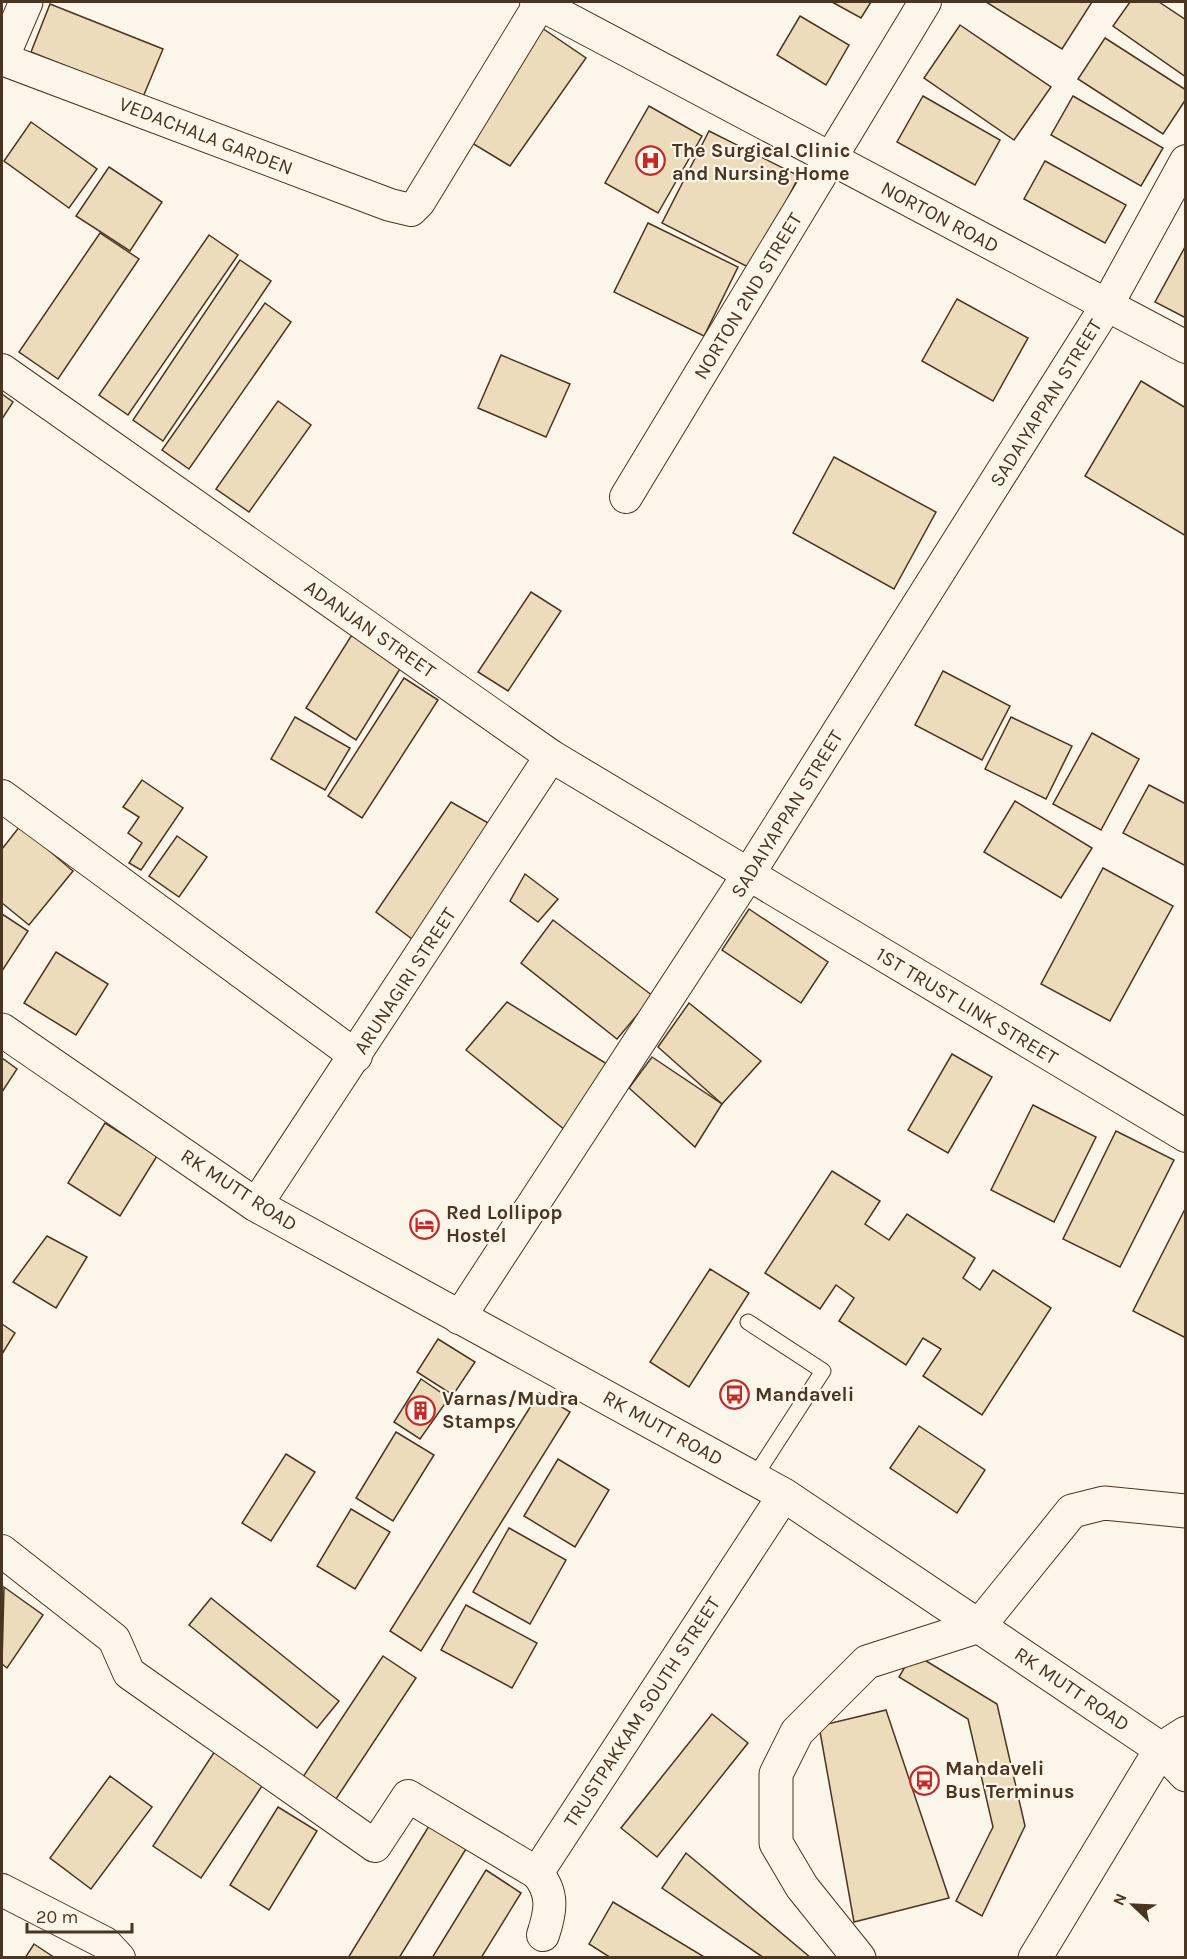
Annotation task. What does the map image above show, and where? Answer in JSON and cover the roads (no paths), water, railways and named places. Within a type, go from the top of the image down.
[{"type":"main road","points":[[2,59],[26,2]]},
{"type":"main road","name":"RK MUTT ROAD","points":[[2,1030],[256,1205],[784,1495],[979,1626],[1173,1741],[1185,1775]]},
{"type":"main road","points":[[859,1958],[802,1887],[776,1843],[776,1773],[797,1732],[867,1662],[979,1626],[1072,1511],[1104,1503],[1185,1511]]},
{"type":"main road","points":[[1035,1958],[1173,1741]]},
{"type":"street","name":"VEDACHALA GARDEN","points":[[2,59],[390,206],[411,210],[419,202],[539,2]]},
{"type":"street","name":"NORTON ROAD","points":[[539,2],[831,160],[1185,347]]},
{"type":"street","name":"NORTON 2ND STREET","points":[[626,497],[925,2]]},
{"type":"street","name":"SADAIYAPPAN STREET","points":[[459,1318],[748,875],[1107,305],[1185,161]]},
{"type":"street","name":"ADANJAN STREET","points":[[2,370],[551,756],[748,875]]},
{"type":"street","name":"ARUNAGIRI STREET","points":[[256,1205],[551,756]]},
{"type":"street","points":[[2,796],[356,1056]]},
{"type":"street","name":"1ST TRUST LINK STREET","points":[[748,875],[1185,1136]]},
{"type":"street","name":"TRUSTPAKKAM SOUTH STREET","points":[[537,1873],[784,1495]]},
{"type":"street","points":[[2,1551],[114,1639],[129,1673],[375,1846],[408,1796],[537,1873],[546,1883],[551,1909],[543,1935]]},
{"type":"street","points":[[2,1890],[105,1943],[119,1958]]},
{"type":"lane","points":[[748,1322],[823,1371],[753,1479]]},
{"type":"place","name":"The Surgical Clinic and Nursing Home","points":[[651,161]]},
{"type":"place","name":"Red Lollipop Hostel","points":[[425,1224]]},
{"type":"place","name":"Mandaveli","points":[[734,1394]]},
{"type":"place","name":"Varnas/Mudra Stamps","points":[[421,1410]]},
{"type":"place","name":"Mandaveli Bus Terminus","points":[[924,1780]]}]
